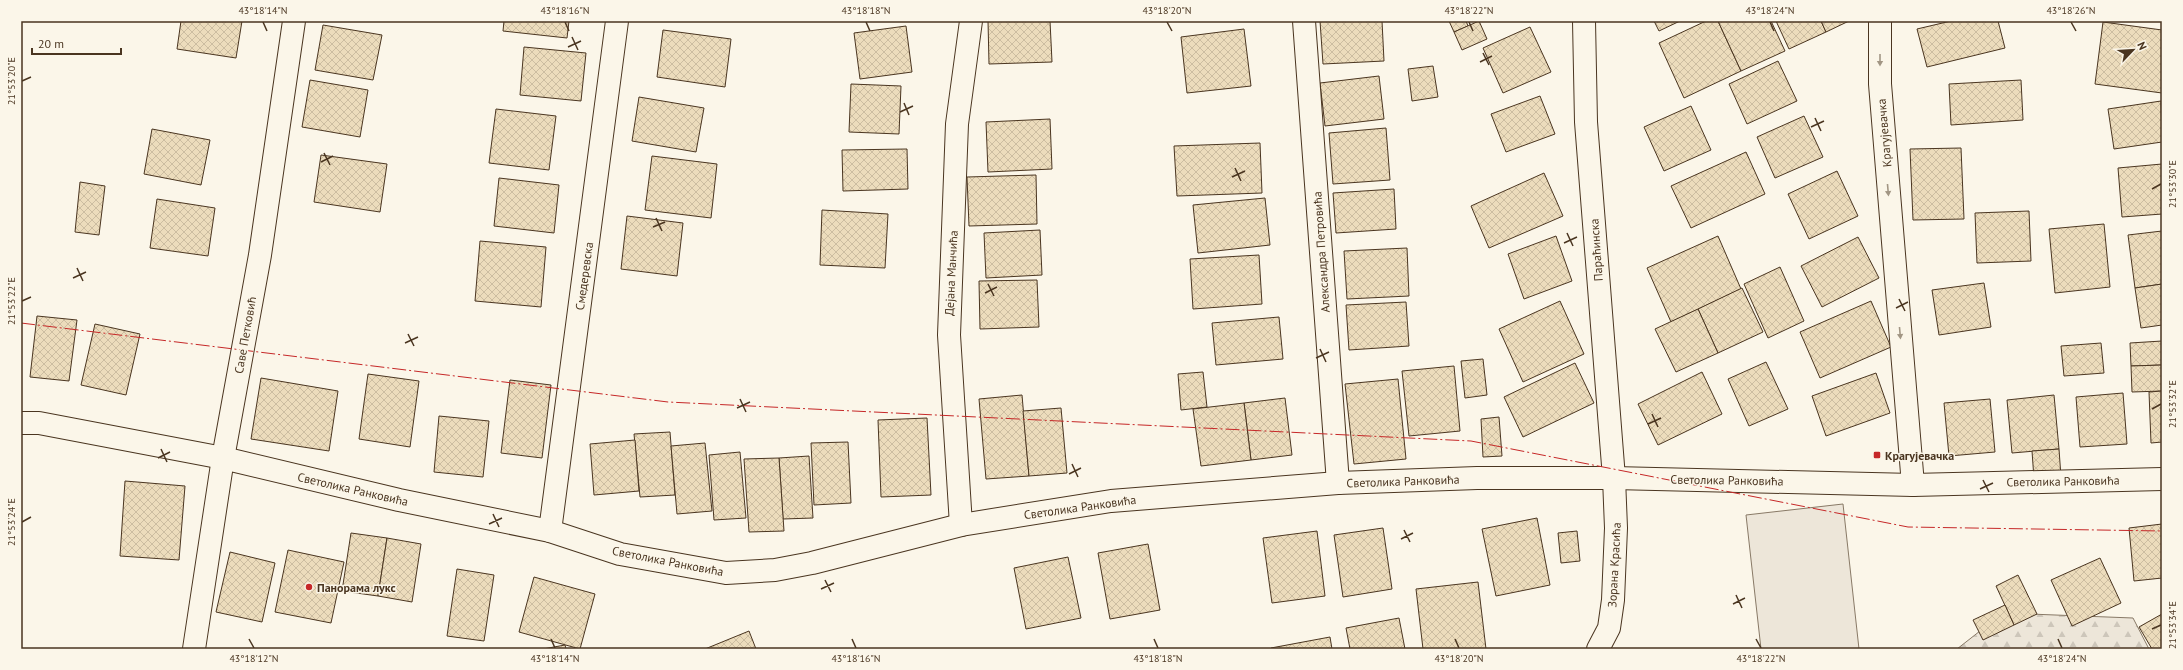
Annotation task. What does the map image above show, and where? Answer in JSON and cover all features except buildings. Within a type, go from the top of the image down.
[{"type":"street","name":"Саве Петковић","points":[[194,649],[223,458],[260,255],[294,21]]},
{"type":"street","name":"Смедеревска","points":[[550,531],[617,21]]},
{"type":"street","name":"Дејана Манчића","points":[[961,525],[949,336],[957,124],[972,21]]},
{"type":"street","name":"Александра Петровића","points":[[1304,21],[1338,482]]},
{"type":"street","name":"Параћинска","points":[[1584,21],[1586,122],[1614,478]]},
{"type":"street","name":"Крагујевачка","points":[[1880,21],[1880,84],[1913,485]]},
{"type":"street","name":"Светолика Ранковића","points":[[21,423],[39,423],[223,458],[399,500],[550,531],[620,554],[726,573],[775,570],[812,563],[961,525],[1111,501],[1338,482],[1477,478],[1614,478],[1913,485],[2162,479]]},
{"type":"street","name":"Зорана Красића","points":[[1598,649],[1609,628],[1613,600],[1616,528],[1614,478]]},
{"type":"green space","points":[[1843,504],[1859,649],[1761,649],[1746,515]]},
{"type":"green space","points":[[2003,613],[2133,618],[2149,649],[1957,649]]},
{"type":"power","points":[[21,323],[668,402],[1471,441],[1908,527],[2162,531]]},
{"type":"place","name":"Крагујевачка","points":[[1877,455]]},
{"type":"place","name":"Панорама лукс","points":[[309,587]]}]
